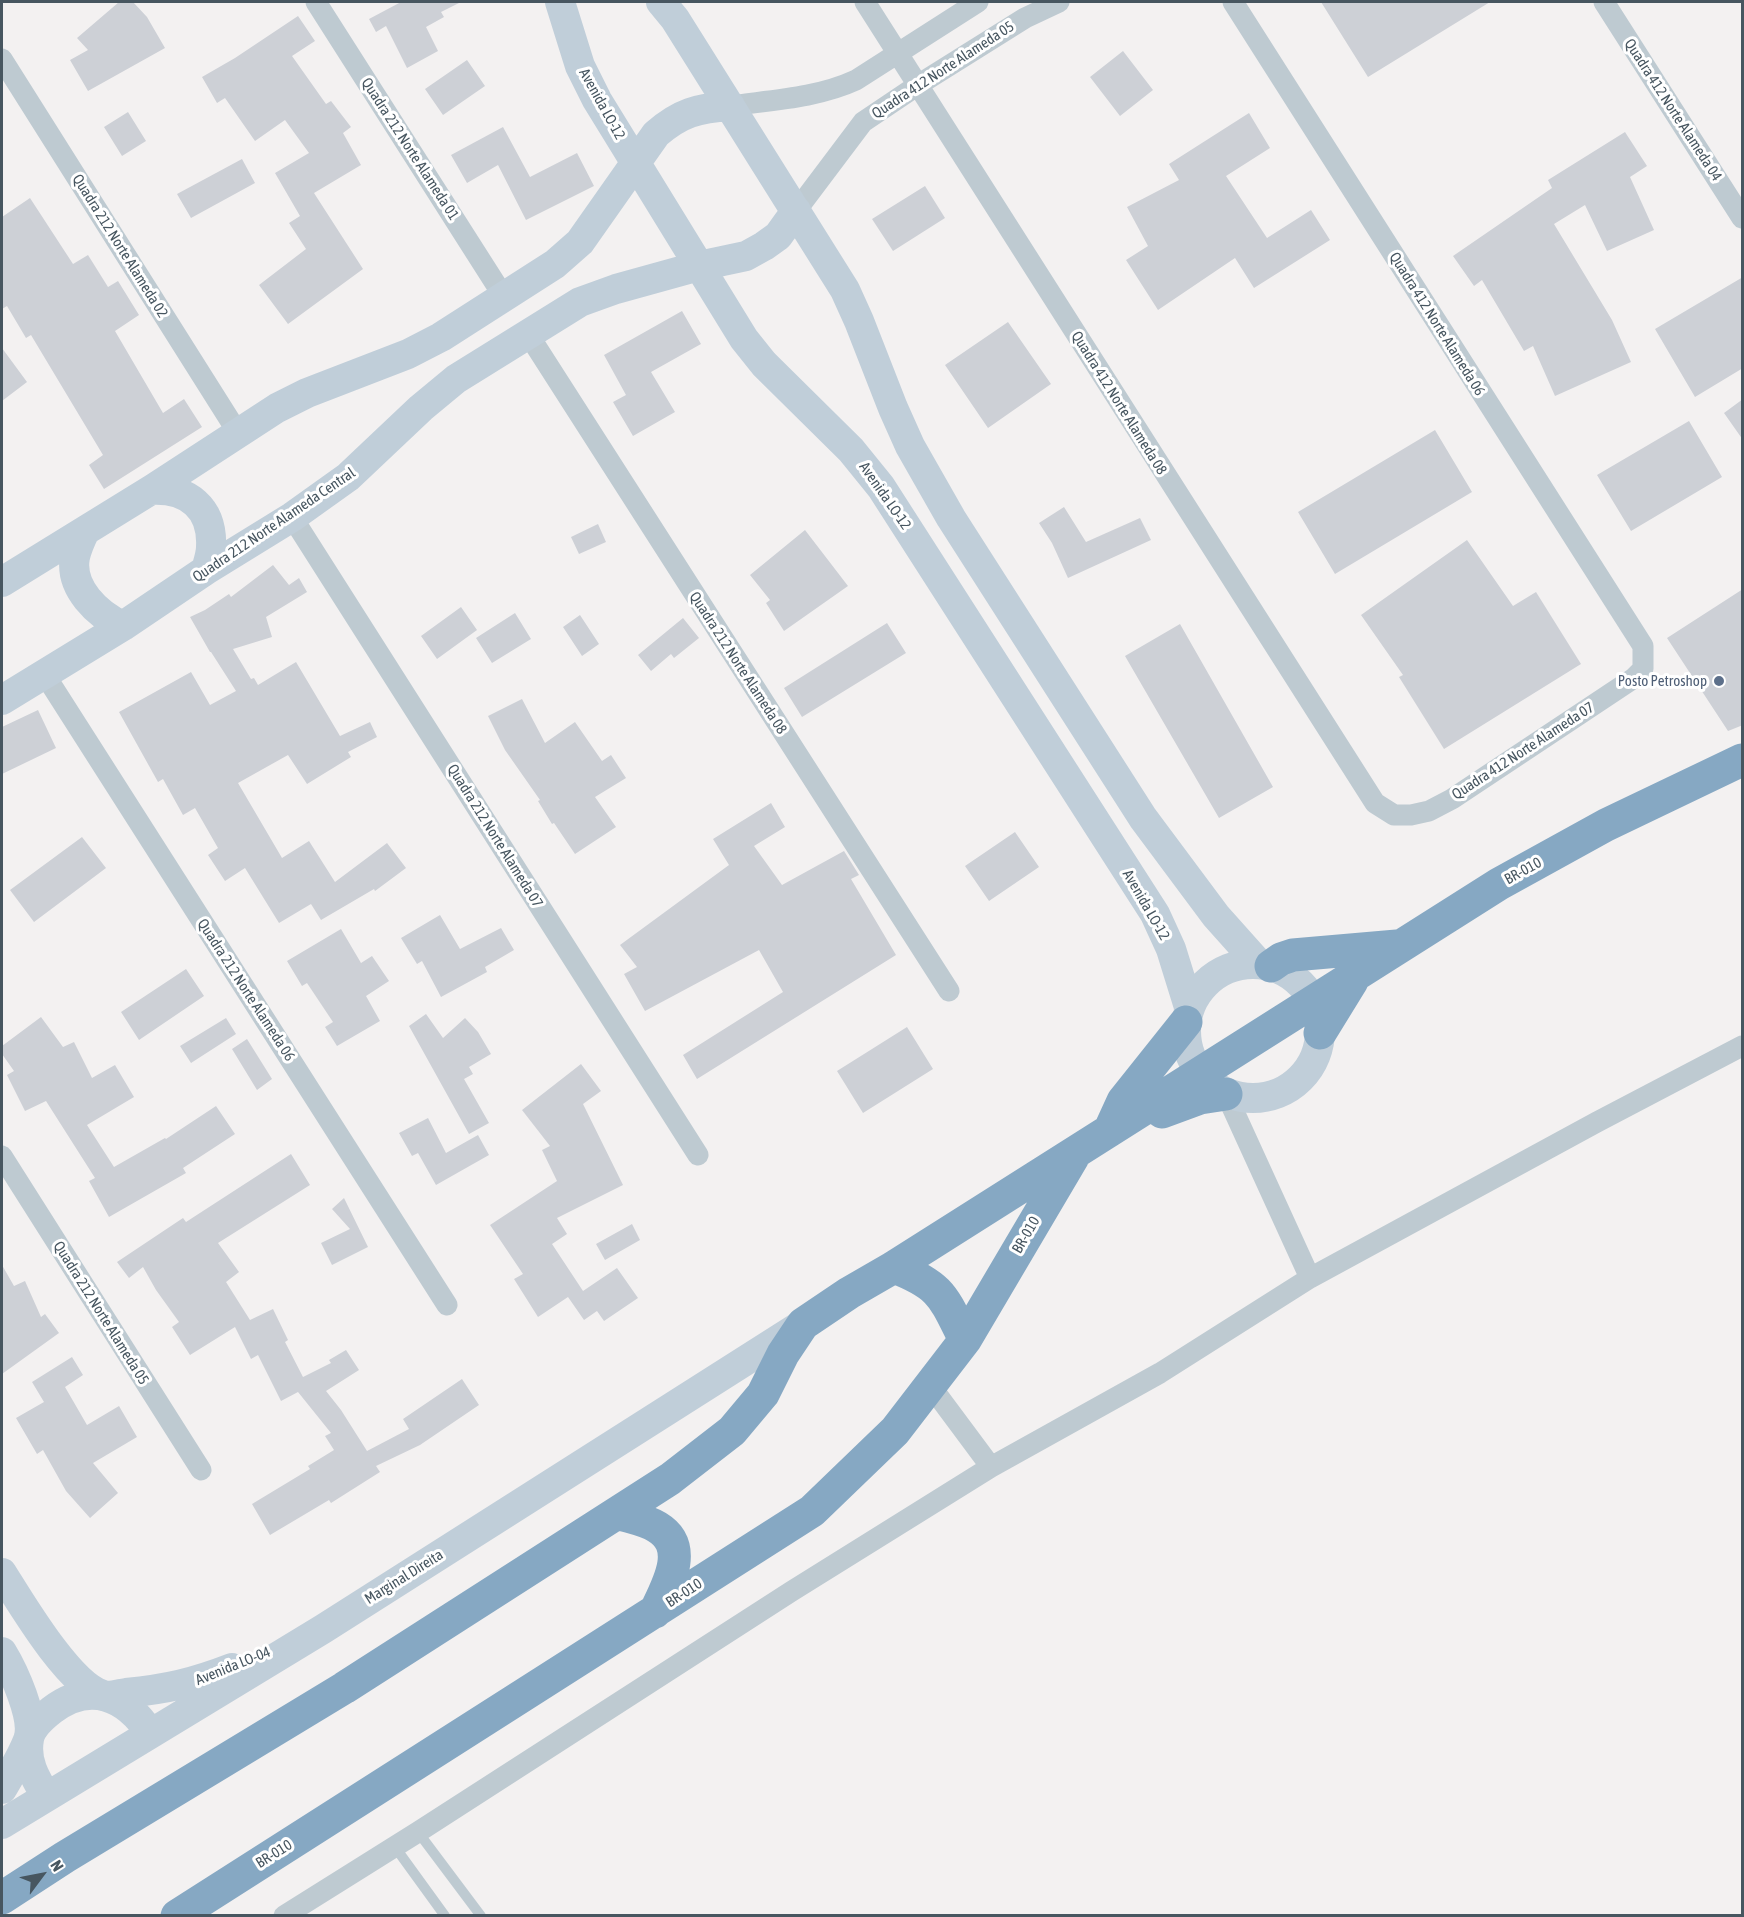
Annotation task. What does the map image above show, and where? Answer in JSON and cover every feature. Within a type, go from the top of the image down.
[{"type":"highway","name":"BR-010","points":[[803,1324],[1499,884],[1606,825],[1743,760]]},
{"type":"highway","points":[[1265,964],[1293,955],[1402,946]]},
{"type":"highway","points":[[1320,1033],[1356,975]]},
{"type":"highway","points":[[1116,1126],[1124,1101],[1187,1015]]},
{"type":"highway","points":[[1116,1126],[1200,1098],[1226,1094]]},
{"type":"highway","name":"BR-010","points":[[177,1916],[812,1511],[895,1431],[965,1340],[1076,1152]]},
{"type":"highway","points":[[894,1267],[916,1275],[932,1285],[945,1300],[965,1340]]},
{"type":"highway","points":[[2,1898],[64,1857],[344,1688],[670,1479],[732,1431],[763,1394],[783,1354],[803,1324]]},
{"type":"highway","points":[[616,1512],[656,1526],[673,1542],[675,1550],[673,1569],[669,1584],[655,1612]]},
{"type":"street","name":"Quadra 212 Norte Alameda 01","points":[[316,2],[504,297]]},
{"type":"street","name":"Avenida LO-12","points":[[560,2],[585,77],[744,339],[764,364],[851,450],[881,487],[1155,914],[1171,949],[1187,1015],[1186,1040],[1191,1057],[1200,1073]]},
{"type":"street","points":[[661,2],[675,19],[730,105],[845,290],[892,408],[910,446],[951,518],[1143,818],[1216,916],[1265,964],[1288,973],[1303,986],[1314,1002],[1319,1017],[1318,1050],[1311,1065],[1297,1082],[1279,1093],[1258,1098],[1226,1094]]},
{"type":"street","name":"Quadra 412 Norte Alameda 08","points":[[865,2],[1375,803]]},
{"type":"street","points":[[2,582],[151,490],[277,408],[307,393],[408,354],[441,337],[555,264],[580,242],[652,139],[669,123],[695,110],[818,93],[840,87],[856,80],[978,2]]},
{"type":"street","name":"Quadra 412 Norte Alameda 05","points":[[796,211],[863,122],[1025,18],[1059,2]]},
{"type":"street","name":"Quadra 412 Norte Alameda 06","points":[[1233,2],[1643,646]]},
{"type":"street","name":"Quadra 412 Norte Alameda 04","points":[[1604,2],[1743,218]]},
{"type":"street","name":"Quadra 212 Norte Alameda 02","points":[[2,59],[238,433]]},
{"type":"street","points":[[699,266],[746,256],[764,246],[778,236],[796,211]]},
{"type":"street","name":"Quadra 212 Norte Alameda Central","points":[[2,700],[123,626],[206,570],[292,517],[348,477],[421,408],[456,379],[528,334],[594,296],[699,266]]},
{"type":"street","name":"Quadra 212 Norte Alameda 08","points":[[528,334],[949,991]]},
{"type":"street","points":[[151,490],[168,489],[181,492],[200,508],[206,520],[211,546],[206,570]]},
{"type":"street","name":"Quadra 212 Norte Alameda 07","points":[[292,517],[698,1155]]},
{"type":"street","points":[[85,531],[75,560],[79,583],[89,602],[100,613],[123,626]]},
{"type":"street","name":"Quadra 412 Norte Alameda 07","points":[[1375,803],[1394,815],[1429,811],[1452,799],[1634,678],[1643,669],[1643,646]]},
{"type":"street","name":"Quadra 212 Norte Alameda 06","points":[[45,675],[447,1305]]},
{"type":"street","points":[[1187,1015],[1200,988],[1216,973],[1236,965],[1265,964]]},
{"type":"street","points":[[284,1916],[990,1467],[1160,1373],[1310,1278],[1597,1122],[1743,1046]]},
{"type":"street","points":[[1200,1073],[1226,1094],[1310,1278]]},
{"type":"street","name":"Quadra 212 Norte Alameda 05","points":[[2,1156],[201,1470]]},
{"type":"street","name":"Marginal Direita","points":[[2,1824],[323,1629],[803,1324]]},
{"type":"street","points":[[930,1385],[990,1467]]},
{"type":"street","points":[[2,1573],[54,1651],[87,1686],[131,1709],[150,1734]]},
{"type":"street","name":"Avenida LO-04","points":[[2,1789],[41,1719],[63,1702],[86,1696],[104,1696],[182,1686],[323,1629]]},
{"type":"street","points":[[2,1652],[21,1691],[28,1717],[32,1771],[46,1796]]},
{"type":"lane","points":[[418,1832],[481,1916]]},
{"type":"lane","points":[[395,1847],[445,1916]]},
{"type":"building","points":[[119,2],[133,2],[147,17],[165,48],[88,91],[70,60],[88,50],[77,38]]},
{"type":"building","points":[[401,2],[461,2],[441,12],[444,17],[426,27],[438,51],[407,68],[386,26],[376,32],[369,19]]},
{"type":"building","points":[[1321,2],[1490,2],[1368,77]]},
{"type":"building","points":[[298,16],[315,41],[292,56],[326,104],[331,101],[351,127],[343,133],[361,165],[314,193],[363,269],[288,324],[259,285],[306,249],[289,223],[300,216],[275,173],[309,153],[285,120],[255,141],[225,98],[217,103],[202,77]]},
{"type":"building","points":[[1123,51],[1153,90],[1120,116],[1090,77]]},
{"type":"building","points":[[467,60],[485,86],[443,115],[425,89]]},
{"type":"building","points":[[128,112],[146,141],[122,156],[104,127]]},
{"type":"building","points":[[1249,113],[1270,148],[1226,176],[1267,238],[1311,210],[1330,240],[1254,288],[1235,258],[1158,310],[1126,260],[1148,246],[1127,207],[1179,180],[1169,164]]},
{"type":"building","points":[[503,127],[530,177],[577,153],[594,186],[526,220],[498,165],[467,183],[451,155]]},
{"type":"building","points":[[1625,132],[1647,166],[1630,177],[1654,230],[1607,251],[1585,205],[1554,224],[1612,320],[1631,362],[1555,396],[1533,346],[1524,351],[1482,280],[1474,286],[1453,256],[1552,188],[1548,180]]},
{"type":"building","points":[[242,159],[255,183],[191,218],[177,194]]},
{"type":"building","points":[[925,186],[945,218],[893,251],[872,219]]},
{"type":"building","points":[[30,198],[73,264],[88,255],[108,287],[118,281],[139,315],[115,331],[163,413],[184,399],[202,427],[104,489],[89,465],[103,455],[31,335],[26,338],[7,306],[2,309],[2,217]]},
{"type":"building","points":[[1743,277],[1743,368],[1695,397],[1655,329]]},
{"type":"building","points":[[682,311],[701,344],[651,372],[675,412],[633,436],[613,402],[626,395],[604,355]]},
{"type":"building","points":[[1008,322],[1051,384],[988,428],[945,365]]},
{"type":"building","points":[[2,348],[27,382],[2,401]]},
{"type":"building","points":[[1743,399],[1743,440],[1724,413]]},
{"type":"building","points":[[1689,421],[1722,477],[1631,531],[1597,475]]},
{"type":"building","points":[[1435,430],[1472,492],[1335,574],[1298,512]]},
{"type":"building","points":[[1064,507],[1086,542],[1140,518],[1151,540],[1068,578],[1052,543],[1039,523]]},
{"type":"building","points":[[598,524],[606,542],[579,554],[571,537]]},
{"type":"building","points":[[805,530],[848,586],[784,631],[766,603],[770,600],[750,575]]},
{"type":"building","points":[[1467,540],[1513,606],[1536,592],[1581,664],[1444,749],[1399,677],[1403,675],[1361,615]]},
{"type":"building","points":[[273,565],[289,585],[299,578],[307,592],[266,617],[272,637],[233,649],[251,679],[254,678],[258,685],[296,662],[340,736],[370,722],[377,737],[348,752],[351,757],[307,784],[288,755],[238,783],[282,858],[309,841],[335,882],[387,843],[406,868],[375,891],[374,889],[321,920],[311,904],[279,923],[245,868],[225,881],[208,855],[218,848],[195,808],[183,815],[163,779],[158,782],[119,712],[191,672],[210,705],[236,691],[190,617],[229,594],[231,597]]},
{"type":"building","name":"Posto Petroshop","points":[[1743,589],[1743,725],[1728,731],[1667,638]]},
{"type":"building","points":[[461,607],[477,630],[437,659],[421,636]]},
{"type":"building","points":[[515,613],[531,639],[492,663],[476,638]]},
{"type":"building","points":[[580,615],[599,644],[582,656],[563,627]]},
{"type":"building","points":[[683,618],[699,638],[674,658],[671,654],[651,671],[638,655]]},
{"type":"building","points":[[887,623],[906,653],[802,717],[784,688]]},
{"type":"building","points":[[1180,624],[1273,787],[1219,818],[1125,656]]},
{"type":"building","points":[[522,699],[545,743],[575,722],[602,761],[611,755],[626,778],[595,797],[616,827],[575,854],[554,823],[552,824],[538,801],[540,800],[505,750],[488,716]]},
{"type":"building","points":[[38,710],[56,748],[2,774],[2,727]]},
{"type":"building","points":[[771,803],[785,827],[754,846],[782,885],[844,851],[859,875],[851,879],[896,955],[697,1079],[683,1055],[783,992],[759,950],[645,1011],[624,974],[637,967],[620,945],[729,865],[713,839]]},
{"type":"building","points":[[1015,832],[1039,867],[989,901],[965,866]]},
{"type":"building","points":[[82,837],[106,868],[34,922],[10,890]]},
{"type":"building","points":[[440,915],[460,949],[501,928],[514,950],[485,967],[487,972],[441,997],[422,961],[417,964],[401,938]]},
{"type":"building","points":[[341,929],[361,963],[372,956],[389,981],[366,996],[380,1021],[337,1046],[325,1027],[333,1022],[307,983],[302,986],[287,961]]},
{"type":"building","points":[[186,969],[204,996],[139,1040],[121,1012]]},
{"type":"building","points":[[426,1014],[443,1038],[465,1018],[478,1032],[491,1054],[469,1067],[473,1074],[464,1079],[489,1123],[469,1134],[409,1026]]},
{"type":"building","points":[[41,1017],[63,1047],[74,1042],[92,1078],[115,1065],[134,1097],[87,1125],[114,1167],[166,1139],[216,1106],[235,1134],[183,1168],[186,1173],[109,1217],[89,1181],[95,1178],[46,1101],[25,1111],[7,1075],[14,1071],[2,1054],[2,1046]]},
{"type":"building","points":[[226,1018],[236,1034],[191,1063],[180,1046]]},
{"type":"building","points":[[907,1027],[933,1069],[863,1113],[837,1071]]},
{"type":"building","points":[[247,1039],[272,1079],[257,1090],[232,1049]]},
{"type":"building","points":[[581,1064],[601,1091],[583,1104],[623,1185],[557,1218],[567,1234],[552,1244],[583,1291],[617,1268],[638,1298],[604,1321],[597,1311],[584,1320],[568,1297],[538,1317],[514,1279],[523,1274],[490,1225],[557,1181],[542,1150],[550,1146],[522,1110]]},
{"type":"building","points":[[428,1118],[446,1153],[478,1135],[489,1155],[436,1185],[418,1153],[412,1156],[399,1133]]},
{"type":"building","points":[[291,1154],[310,1185],[218,1243],[239,1272],[226,1282],[250,1320],[273,1309],[288,1340],[285,1342],[303,1377],[331,1363],[329,1360],[346,1350],[359,1370],[326,1391],[367,1451],[409,1429],[403,1419],[462,1379],[479,1405],[420,1445],[376,1466],[380,1472],[331,1503],[329,1500],[270,1535],[252,1504],[310,1469],[308,1466],[334,1450],[325,1436],[331,1433],[298,1392],[281,1401],[258,1355],[251,1359],[235,1327],[190,1355],[172,1327],[179,1322],[143,1267],[129,1278],[117,1262],[183,1218],[186,1222]]},
{"type":"building","points":[[344,1198],[368,1247],[332,1265],[321,1243],[350,1229],[332,1209]]},
{"type":"building","points":[[632,1224],[640,1240],[605,1260],[596,1244]]},
{"type":"building","points":[[2,1265],[14,1286],[25,1281],[41,1317],[45,1314],[59,1333],[2,1374]]},
{"type":"building","points":[[72,1357],[83,1375],[65,1387],[87,1425],[119,1406],[137,1437],[93,1463],[118,1493],[90,1518],[66,1491],[43,1450],[37,1454],[16,1418],[44,1402],[32,1382]]},
{"type":"place","name":"Posto Petroshop","points":[[1719,681]]}]
